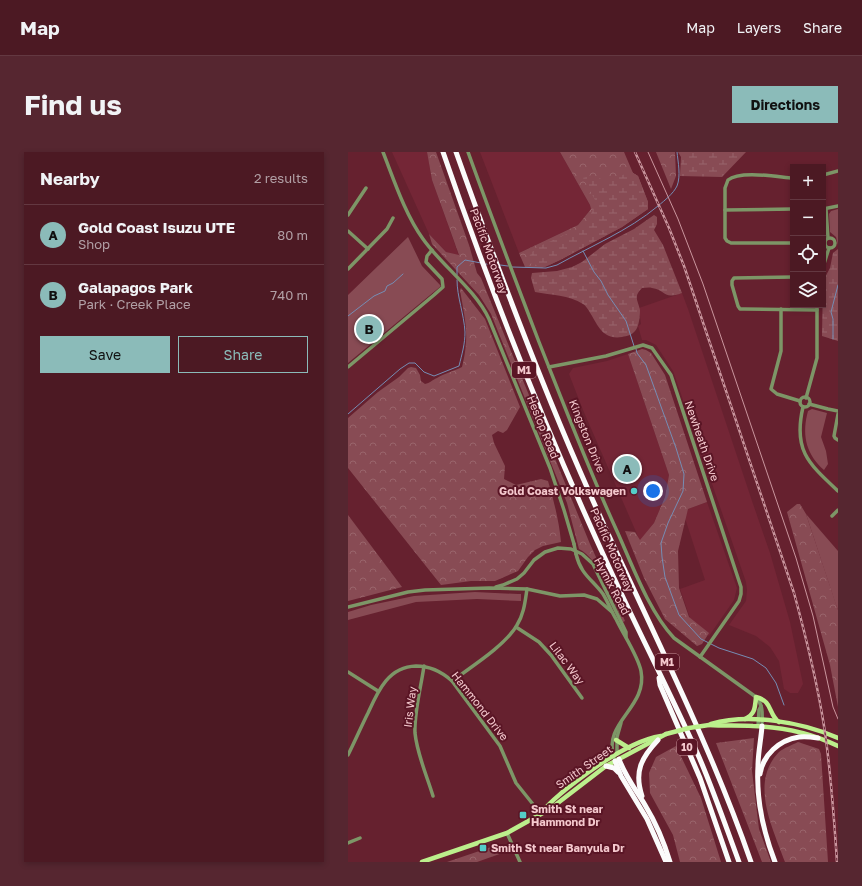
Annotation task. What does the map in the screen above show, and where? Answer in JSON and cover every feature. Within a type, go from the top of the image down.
[{"type":"highway","name":"Pacific Motorway","points":[[443,152],[519,358],[581,503],[658,672],[699,757],[739,862]]},
{"type":"highway","name":"Pacific Motorway","points":[[456,152],[531,353],[589,492],[714,765],[751,862]]},
{"type":"highway","name":"10","points":[[658,672],[660,685],[708,798],[729,862]]},
{"type":"highway","points":[[760,726],[758,782],[762,820],[775,862]]},
{"type":"highway","points":[[758,782],[764,762],[769,754],[779,744],[798,737],[818,738]]},
{"type":"highway","points":[[645,804],[638,783],[639,769],[646,752],[658,740]]},
{"type":"highway","points":[[616,757],[622,776],[647,819],[666,862]]},
{"type":"highway","points":[[616,757],[645,804],[663,840],[670,862]]},
{"type":"highway","points":[[606,766],[614,768],[622,776]]},
{"type":"main road","points":[[743,720],[750,716],[754,711],[756,697],[762,698],[767,703],[774,718],[779,722]]},
{"type":"main road","name":"Smith Street","points":[[709,725],[717,722],[760,720],[812,728],[838,738]]},
{"type":"main road","name":"Smith Street","points":[[541,813],[547,806],[578,780],[629,748],[654,737],[689,728],[709,725],[760,726],[799,732],[838,746]]},
{"type":"main road","name":"Smith Street","points":[[422,862],[507,833],[550,809],[616,757],[658,740],[665,735]]},
{"type":"main road","points":[[616,740],[629,748]]},
{"type":"street","name":"Heslop Road","points":[[383,152],[413,223],[423,239],[482,306],[489,319],[556,484],[582,570],[602,593],[640,667],[642,682],[637,699],[618,726],[611,744],[616,757]]},
{"type":"street","name":"Kingston Drive","points":[[468,152],[549,367],[602,499],[654,608],[665,627],[674,638],[756,697],[763,711],[760,726]]},
{"type":"street","points":[[826,174],[838,172]]},
{"type":"street","points":[[790,178],[741,175],[728,180],[725,185],[725,238],[728,242],[790,243]]},
{"type":"street","points":[[348,215],[366,188]]},
{"type":"street","points":[[826,209],[838,206]]},
{"type":"street","points":[[725,210],[790,209]]},
{"type":"street","points":[[348,269],[388,229],[393,218]]},
{"type":"street","points":[[826,224],[828,238],[826,240]]},
{"type":"street","points":[[348,231],[368,249]]},
{"type":"street","points":[[826,258],[829,248],[833,246],[834,242],[833,239],[828,238]]},
{"type":"street","points":[[348,367],[443,287],[442,279],[426,262],[426,256],[432,250]]},
{"type":"street","points":[[790,277],[736,277],[732,281],[732,285],[740,309],[817,310],[817,358],[806,398],[809,401],[809,404]]},
{"type":"street","points":[[781,309],[781,351],[771,389],[777,394],[800,401],[803,398],[806,398]]},
{"type":"street","name":"Newheath Drive","points":[[549,367],[606,356],[639,345],[646,345],[652,348],[671,375],[741,587],[739,601],[700,657]]},
{"type":"street","points":[[800,401],[803,407],[799,430],[804,451],[812,465],[838,491]]},
{"type":"street","points":[[803,407],[806,407],[809,404],[838,411]]},
{"type":"street","points":[[838,414],[834,436],[838,440]]},
{"type":"street","points":[[832,516],[838,510]]},
{"type":"street","name":"Hymix Road","points":[[489,588],[503,585],[517,579],[524,573],[534,560],[545,552],[558,548],[571,549],[582,554],[593,564],[626,632],[627,640]]},
{"type":"street","name":"Hymix Road","points":[[348,607],[408,592],[489,588],[527,589],[560,596],[579,594],[590,596],[603,603],[612,612]]},
{"type":"street","points":[[452,681],[504,642],[512,634],[524,608],[527,589]]},
{"type":"street","name":"Lilac Way","points":[[516,627],[539,642],[582,698]]},
{"type":"street","name":"Hammond Drive","points":[[348,755],[378,691],[385,680],[396,671],[410,666],[424,666],[435,669],[443,673],[452,681],[500,746],[516,783],[541,813]]},
{"type":"street","name":"Iris Way","points":[[424,666],[416,723],[416,734],[420,756],[433,796]]},
{"type":"street","points":[[348,672],[378,691]]},
{"type":"street","name":"Heslop Road","points":[[616,757],[616,740],[623,720]]},
{"type":"street","points":[[507,833],[520,862]]},
{"type":"street","points":[[348,843],[360,838]]},
{"type":"shaded area","points":[[392,152],[427,152],[432,180],[459,256],[446,252],[429,234]]},
{"type":"shaded area","points":[[480,152],[560,152],[591,209],[578,225],[519,253]]},
{"type":"shaded area","points":[[682,293],[770,553],[790,622],[803,684],[798,693],[790,693],[784,689],[779,661],[770,647],[756,636],[729,625],[746,601],[746,582],[673,371],[656,345],[646,340],[642,340],[638,326],[641,324],[639,308]]},
{"type":"shaded area","points":[[628,354],[669,475],[665,497],[654,523],[640,541],[583,410],[569,374],[573,368],[607,361]]},
{"type":"shaded area","points":[[707,502],[737,588],[734,600],[709,636],[690,618],[680,589],[705,580],[685,518],[688,509]]},
{"type":"green space","points":[[427,152],[436,152],[469,245],[477,273],[481,278],[590,544],[625,621],[623,622],[600,571],[587,554],[579,549],[567,503],[491,314],[479,295],[432,244],[429,234],[446,252],[459,255],[432,180]]},
{"type":"green space","points":[[560,152],[624,152],[633,173],[638,176],[648,202],[648,209],[622,227],[560,260],[542,268],[525,267],[519,253],[578,225],[591,209]]},
{"type":"green space","points":[[656,152],[675,152],[676,176],[671,189]]},
{"type":"green space","points":[[678,152],[746,152],[722,177],[680,176],[681,157]]},
{"type":"green space","points":[[631,172],[638,176],[648,202],[648,209],[622,227],[545,267],[528,262],[528,258],[533,251],[540,246],[582,227],[588,220],[595,205],[595,200],[583,178],[592,175],[606,181]]},
{"type":"green space","points":[[838,209],[838,245],[836,237],[830,232],[829,214],[831,211]]},
{"type":"green space","points":[[654,215],[657,217],[657,224],[654,230],[663,245],[682,293],[668,295],[657,289],[642,288],[637,296],[640,310],[639,321],[636,329],[628,336],[615,337],[605,334],[598,326],[588,309],[578,301],[566,297],[535,292],[531,278],[532,273],[557,271],[572,267],[582,262],[605,244],[634,229]]},
{"type":"green space","points":[[408,237],[422,266],[441,286],[348,363],[348,295]]},
{"type":"green space","points":[[838,249],[838,341],[822,336],[823,308],[826,308],[826,275],[830,268],[833,253]]},
{"type":"green space","points":[[461,288],[485,319],[520,407],[507,430],[503,433],[498,431],[492,435],[494,443],[505,466],[504,479],[516,485],[541,479],[548,481],[556,511],[561,542],[543,546],[535,550],[518,571],[495,581],[471,581],[441,585],[348,468],[348,418],[408,368],[416,368],[420,375],[421,381],[425,384],[462,367],[466,346],[466,328],[460,290]]},
{"type":"green space","points":[[642,349],[651,353],[665,375],[707,502],[688,509],[678,551],[679,588],[689,617],[709,633],[702,644],[697,646],[665,619],[644,578],[625,531],[635,532],[640,540],[654,523],[665,497],[669,475],[628,354]]},
{"type":"green space","points":[[812,409],[827,413],[821,437],[826,451],[828,464],[824,470],[813,458],[807,445],[805,431],[807,415],[808,411]]},
{"type":"green space","points":[[797,504],[800,504],[806,514],[838,610],[838,707],[830,665],[787,512]]},
{"type":"green space","points":[[806,514],[838,551],[838,610],[835,602]]},
{"type":"green space","points":[[348,515],[402,587],[348,601]]},
{"type":"green space","points":[[475,592],[521,594],[521,601],[477,599],[416,602],[348,620],[348,612],[371,605],[414,596]]},
{"type":"green space","points":[[754,738],[752,771],[759,829],[771,862],[762,862],[716,743]]},
{"type":"green space","points":[[798,742],[819,749],[821,754],[828,862],[785,862],[766,806],[766,777],[770,764],[779,752]]},
{"type":"green space","points":[[676,746],[701,798],[721,862],[680,862],[673,835],[650,793],[649,773],[656,757]]},
{"type":"green space","points":[[497,845],[506,847],[508,851],[477,862],[447,862]]},
{"type":"waterway","points":[[512,267],[546,268],[557,265],[622,231],[646,215],[669,197],[677,186],[679,173],[677,152]]},
{"type":"waterway","points":[[583,251],[608,295],[626,321],[634,346]]},
{"type":"waterway","points":[[457,275],[457,267],[465,260],[481,263]]},
{"type":"waterway","points":[[486,264],[495,265]]},
{"type":"waterway","points":[[500,265],[508,266]]},
{"type":"waterway","points":[[348,316],[374,296],[385,291],[387,286],[403,274]]},
{"type":"waterway","points":[[348,414],[409,363],[415,363],[424,372],[434,376],[459,366],[464,345],[465,332],[457,280]]},
{"type":"waterway","points":[[833,339],[833,319],[831,312],[838,285]]},
{"type":"waterway","points":[[636,349],[637,353],[646,365],[684,474],[683,491],[668,523],[661,543],[665,577],[679,615],[701,639],[719,648],[753,659],[766,668],[776,683],[784,705]]},
{"type":"tram line","points":[[648,152],[678,219],[703,284],[796,558],[813,616],[833,707],[838,719]]},
{"type":"railway","points":[[635,152],[669,228],[684,266],[794,593],[811,659],[824,726],[837,862]]},
{"type":"place","name":"Galapagos Park","points":[[369,329]]},
{"type":"place","name":"Gold Coast Isuzu UTE","points":[[627,469]]},
{"type":"place","name":"Gold Coast Volkswagen","points":[[634,491]]},
{"type":"place","name":"Smith St near Hammond Dr","points":[[523,815]]},
{"type":"place","name":"Smith St near Banyula Dr","points":[[483,848]]}]
